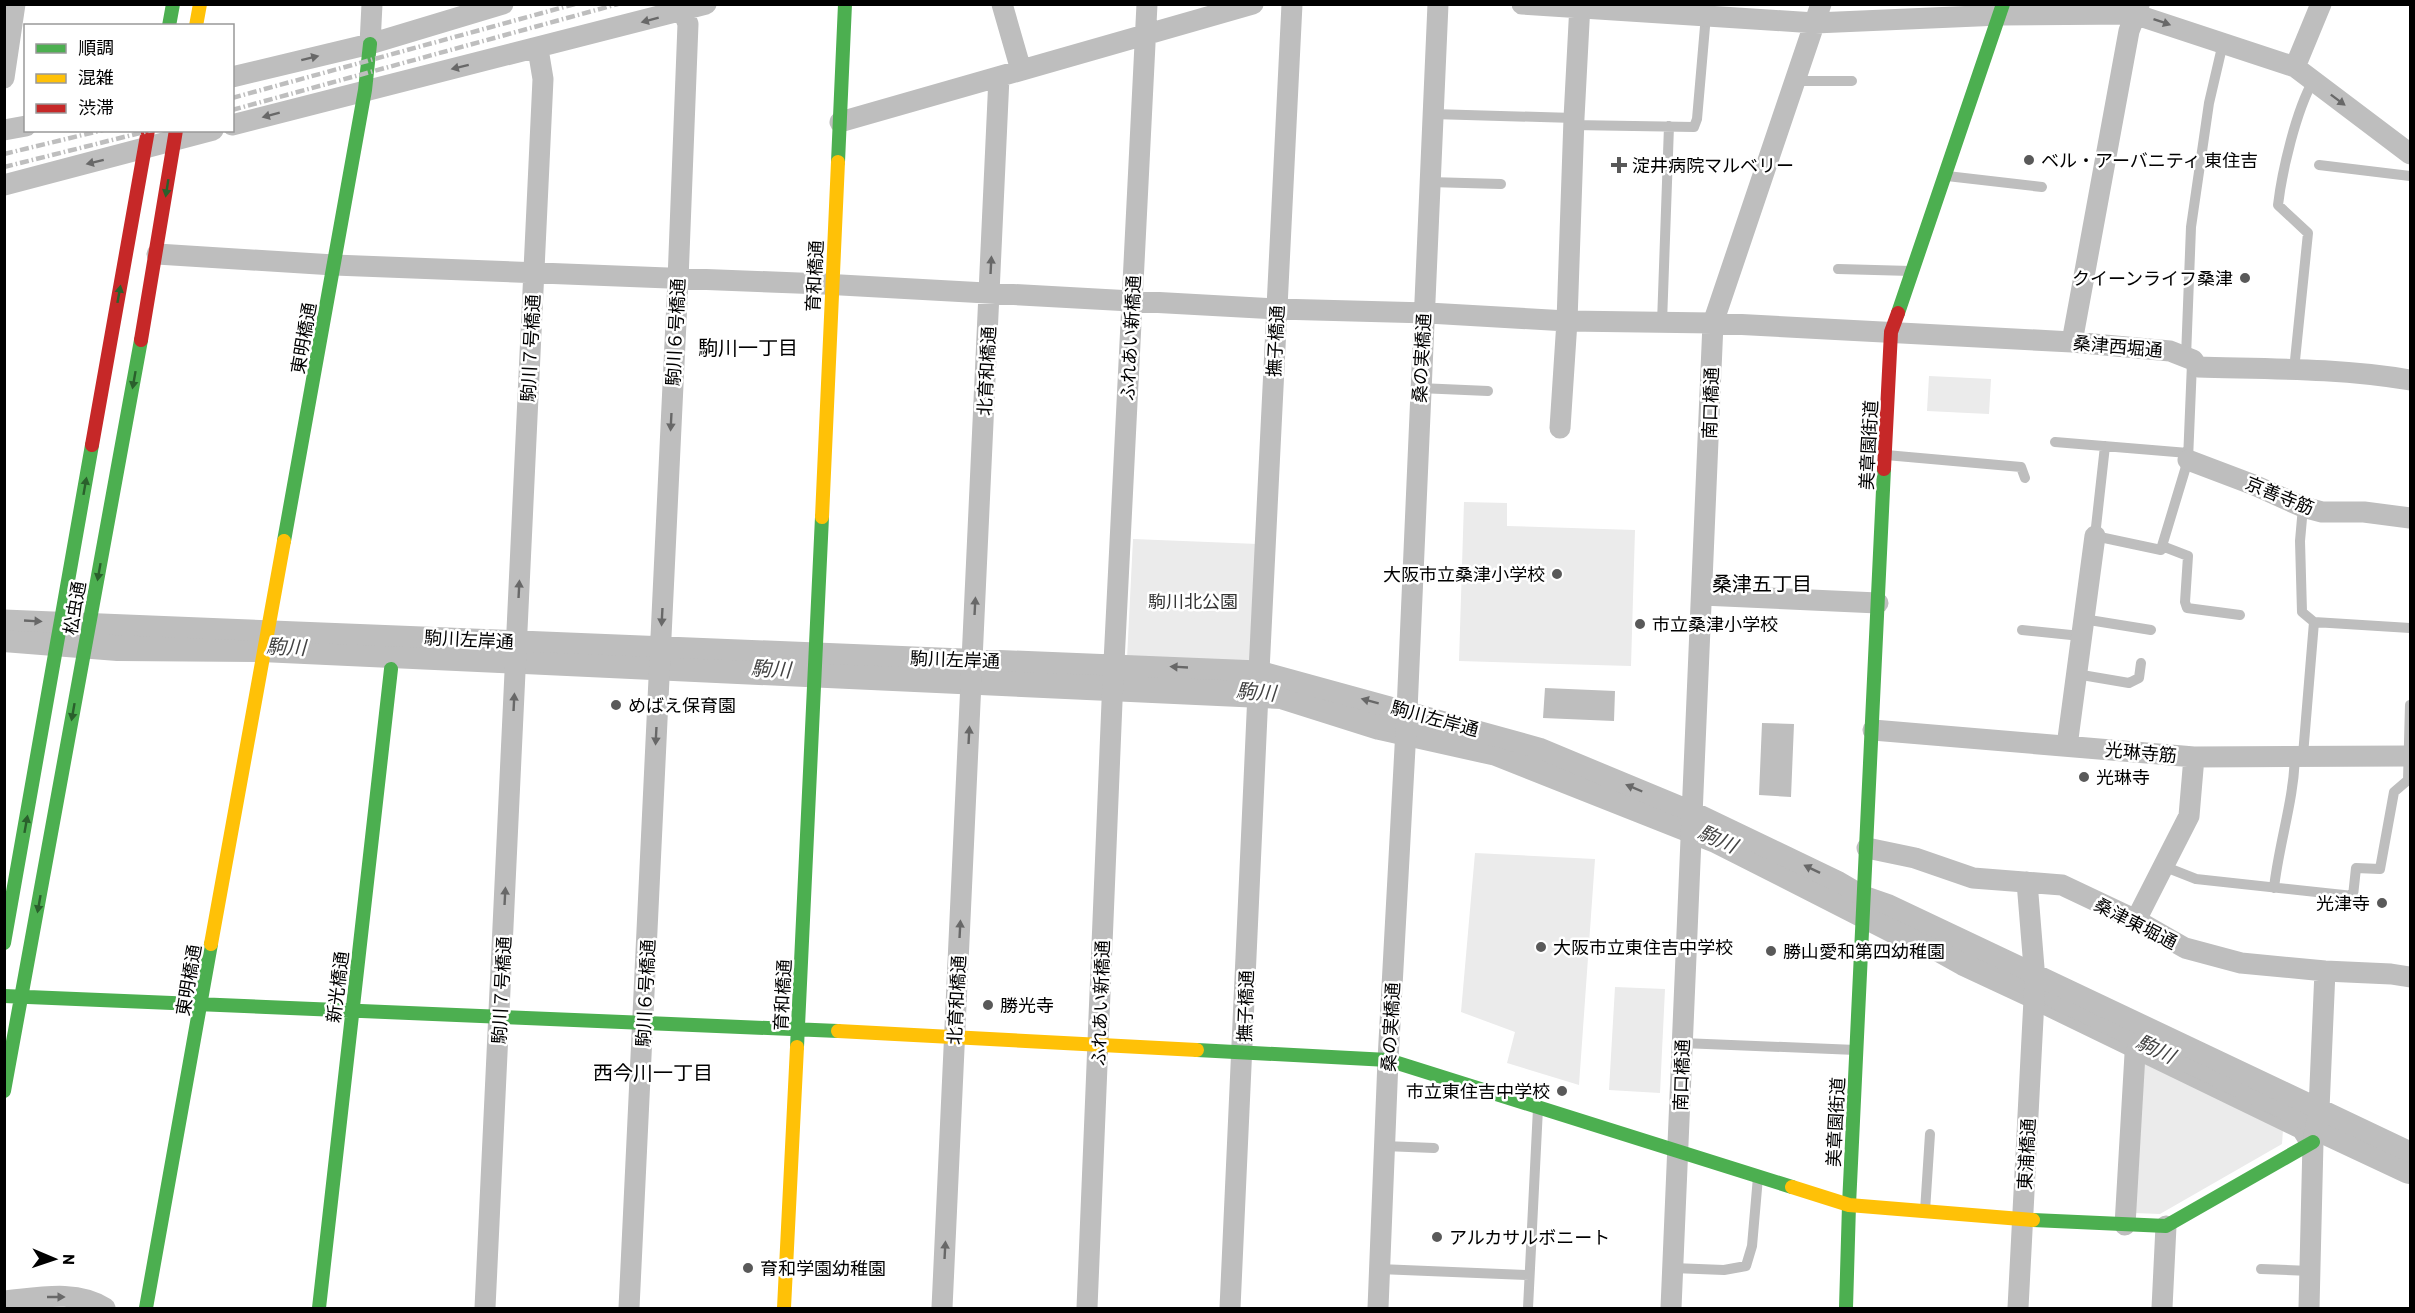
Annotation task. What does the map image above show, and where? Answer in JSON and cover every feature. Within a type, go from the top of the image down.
[{"type":"street","points":[[4,78],[8,31],[15,4]]},
{"type":"street","points":[[169,24],[173,4]]},
{"type":"street","points":[[196,24],[200,4]]},
{"type":"street","points":[[369,44],[372,4]]},
{"type":"street","points":[[234,124],[365,90],[538,49],[706,4]]},
{"type":"street","name":"育和橋通","points":[[784,1308],[815,684],[845,4]]},
{"type":"street","points":[[1002,4],[1021,70]]},
{"type":"street","name":"ふれあい新橋通","points":[[1087,1308],[1113,697],[1147,4]]},
{"type":"street","points":[[840,122],[1253,4]]},
{"type":"street","name":"撫子橋通","points":[[1230,1308],[1258,674],[1292,4]]},
{"type":"street","name":"桑の実橋通","points":[[1378,1308],[1438,4]]},
{"type":"street","points":[[1522,4],[1818,14],[2137,9],[2223,43],[2295,67],[2410,154]]},
{"type":"street","points":[[2295,67],[2321,4]]},
{"type":"street","points":[[234,77],[369,44],[498,5]]},
{"type":"street","points":[[1560,428],[1567,321],[1580,6]]},
{"type":"street","points":[[2072,342],[2129,31],[2137,9]]},
{"type":"street","name":"美章園街道","points":[[1846,1308],[1891,332],[2002,10]]},
{"type":"street","name":"駒川６号橋通","points":[[629,1308],[678,280],[688,24],[683,11]]},
{"type":"street","name":"南口橋通","points":[[1671,1308],[1713,323],[1818,14]]},
{"type":"street","name":"東明橋通","points":[[146,1308],[365,90],[369,44]]},
{"type":"street","name":"駒川７号橋通","points":[[485,1308],[543,79],[538,49]]},
{"type":"street","name":"北育和橋通","points":[[942,1308],[999,77]]},
{"type":"street","points":[[4,130],[24,126]]},
{"type":"street","points":[[4,185],[146,140],[200,132]]},
{"type":"street","name":"松虫通","points":[[4,1091],[157,254],[175,136]]},
{"type":"street","name":"松虫通","points":[[4,943],[146,140]]},
{"type":"street","name":"桑津西堀通","points":[[157,254],[334,265],[831,285],[1277,309],[1423,313],[1567,321],[1713,323],[2072,342],[2170,351],[2189,358],[2198,367],[2294,370],[2389,376],[2410,380]]},
{"type":"street","name":"京善寺筋","points":[[2188,457],[2303,507],[2322,512],[2364,513],[2410,518]]},
{"type":"street","points":[[2067,746],[2095,536]]},
{"type":"street","points":[[1702,595],[1878,603]]},
{"type":"street","name":"駒川左岸通","points":[[4,620],[89,627],[1258,674],[1539,748],[1839,882],[1863,901],[1889,904],[2034,990],[2410,1152]]},
{"type":"street","points":[[391,669],[395,639]]},
{"type":"street","name":"新光橋通","points":[[319,1308],[391,669]]},
{"type":"street","name":"光琳寺筋","points":[[1873,730],[2194,757],[2409,756]]},
{"type":"street","points":[[2136,920],[2189,816],[2194,757]]},
{"type":"street","name":"桑津東堀通","points":[[1867,848],[1915,858],[1973,878],[2062,885],[2136,920],[2185,948],[2241,963],[2410,977]]},
{"type":"street","name":"東浦橋通","points":[[2018,1308],[2034,990],[2027,882]]},
{"type":"street","points":[[2309,1308],[2312,1142],[2319,1111],[2325,971]]},
{"type":"street","points":[[4,996],[643,1025],[798,1029],[1388,1060],[1849,1205],[2022,1220],[2166,1226],[2312,1142]]},
{"type":"street","points":[[2125,1225],[2134,1054]]},
{"type":"street","points":[[2162,1308],[2166,1226]]},
{"type":"street","points":[[4,1301],[56,1296],[97,1303],[105,1308]]},
{"type":"lane","points":[[1432,114],[1694,127],[1697,119],[1706,10]]},
{"type":"lane","points":[[2105,446],[2095,536],[2161,550],[2188,457],[2191,227],[2209,103],[2223,43]]},
{"type":"lane","points":[[1794,81],[1852,81]]},
{"type":"lane","points":[[2294,370],[2308,233],[2278,205],[2280,183],[2307,92],[2313,81]]},
{"type":"lane","points":[[1662,322],[1669,126]]},
{"type":"lane","points":[[2319,165],[2410,176]]},
{"type":"lane","points":[[1945,176],[2042,187]]},
{"type":"lane","points":[[1429,182],[1501,184]]},
{"type":"lane","points":[[1838,269],[1912,271]]},
{"type":"lane","points":[[1419,388],[1488,392]]},
{"type":"lane","name":"京善寺筋","points":[[2055,442],[2188,457]]},
{"type":"lane","points":[[1885,454],[2021,467],[2025,478]]},
{"type":"lane","points":[[2303,507],[2300,541],[2302,612],[2314,622],[2410,628]]},
{"type":"lane","points":[[2162,546],[2188,556],[2185,602],[2187,608],[2240,615]]},
{"type":"lane","points":[[2274,888],[2278,852],[2299,755],[2314,622]]},
{"type":"lane","points":[[2022,630],[2082,628],[2151,630]]},
{"type":"lane","points":[[2076,674],[2129,683],[2139,678],[2142,663]]},
{"type":"lane","points":[[2163,866],[2196,879],[2353,896],[2356,868],[2380,869],[2394,792],[2408,780],[2410,705]]},
{"type":"lane","points":[[2034,990],[2134,1054],[2298,1133],[2312,1142]]},
{"type":"lane","points":[[1682,1043],[1857,1050]]},
{"type":"lane","points":[[1528,1308],[1538,1108]]},
{"type":"lane","points":[[1925,1212],[1930,1134]]},
{"type":"lane","points":[[1384,1146],[1434,1148]]},
{"type":"lane","points":[[1673,1268],[1724,1270],[1746,1266],[1752,1246],[1758,1177]]},
{"type":"lane","points":[[1379,1269],[1529,1275]]},
{"type":"lane","points":[[2261,1269],[2310,1271]]},
{"type":"green space","points":[[1929,376],[1991,379],[1989,414],[1927,411]]},
{"type":"green space","points":[[1464,502],[1507,503],[1507,526],[1635,530],[1631,666],[1459,661]]},
{"type":"green space","name":"駒川北公園","points":[[1133,539],[1258,544],[1252,664],[1127,659]]},
{"type":"green space","points":[[1475,853],[1595,859],[1579,1085],[1507,1063],[1515,1032],[1461,1012]]},
{"type":"green space","points":[[1615,987],[1665,989],[1660,1093],[1609,1090]]},
{"type":"green space","points":[[2139,1060],[2283,1130],[2282,1144],[2160,1214],[2134,1213]]},
{"type":"shaded area","points":[[1545,688],[1615,691],[1614,721],[1543,718]]},
{"type":"shaded area","points":[[1762,723],[1794,724],[1791,797],[1759,795]]},
{"type":"waterway","name":"駒川","points":[[4,635],[118,644],[262,645],[1282,692],[1380,723],[1497,749],[1719,837],[1898,928],[1938,944],[1965,959],[2410,1167]]},
{"type":"railway","points":[[234,97],[575,4]]},
{"type":"railway","points":[[234,109],[618,4]]},
{"type":"railway","points":[[4,154],[95,132]]},
{"type":"railway","points":[[4,167],[144,132]]},
{"type":"traffic: fast","points":[[169,24],[173,4]]},
{"type":"traffic: fast","points":[[838,162],[845,4]]},
{"type":"traffic: fast","points":[[1898,313],[2003,4]]},
{"type":"traffic: fast","points":[[284,541],[365,90],[370,44]]},
{"type":"traffic: fast","points":[[4,1091],[141,340]]},
{"type":"traffic: fast","points":[[4,943],[92,445]]},
{"type":"traffic: fast","points":[[1846,1308],[1884,469]]},
{"type":"traffic: fast","points":[[797,1047],[822,517]]},
{"type":"traffic: fast","points":[[319,1308],[391,669]]},
{"type":"traffic: fast","points":[[146,1308],[211,944]]},
{"type":"traffic: fast","points":[[4,996],[838,1031]]},
{"type":"traffic: fast","points":[[1197,1050],[1388,1060],[1792,1187]]},
{"type":"traffic: fast","points":[[2033,1220],[2166,1226],[2313,1142]]},
{"type":"traffic: slow","points":[[196,24],[200,4]]},
{"type":"traffic: slow","points":[[822,517],[838,162]]},
{"type":"traffic: slow","points":[[211,944],[284,541]]},
{"type":"traffic: slow","points":[[838,1031],[1197,1050]]},
{"type":"traffic: slow","points":[[784,1308],[797,1047]]},
{"type":"traffic: slow","points":[[1792,1187],[1849,1205],[2033,1220]]},
{"type":"traffic: jam","points":[[92,445],[148,132]]},
{"type":"traffic: jam","points":[[141,340],[176,132]]},
{"type":"traffic: jam","points":[[1884,469],[1891,332],[1898,313]]},
{"type":"place","name":"ベル・アーバニティ 東住吉","points":[[2029,160]]},
{"type":"place","name":"淀井病院マルベリー","points":[[1619,165]]},
{"type":"place","name":"クイーンライフ桑津","points":[[2245,278]]},
{"type":"place","name":"大阪市立桑津小学校","points":[[1557,574]]},
{"type":"place","name":"市立桑津小学校","points":[[1640,624]]},
{"type":"place","name":"めばえ保育園","points":[[616,705]]},
{"type":"place","name":"光琳寺","points":[[2084,777]]},
{"type":"place","name":"光津寺","points":[[2382,903]]},
{"type":"place","name":"大阪市立東住吉中学校","points":[[1541,947]]},
{"type":"place","name":"勝山愛和第四幼稚園","points":[[1771,951]]},
{"type":"place","name":"勝光寺","points":[[988,1005]]},
{"type":"place","name":"市立東住吉中学校","points":[[1562,1091]]},
{"type":"place","name":"アルカサルボニート","points":[[1437,1237]]},
{"type":"place","name":"育和学園幼稚園","points":[[748,1268]]},
{"type":"district","name":"駒川一丁目","points":[[748,347]]},
{"type":"district","name":"桑津五丁目","points":[[1762,583]]},
{"type":"district","name":"西今川一丁目","points":[[653,1072]]}]
